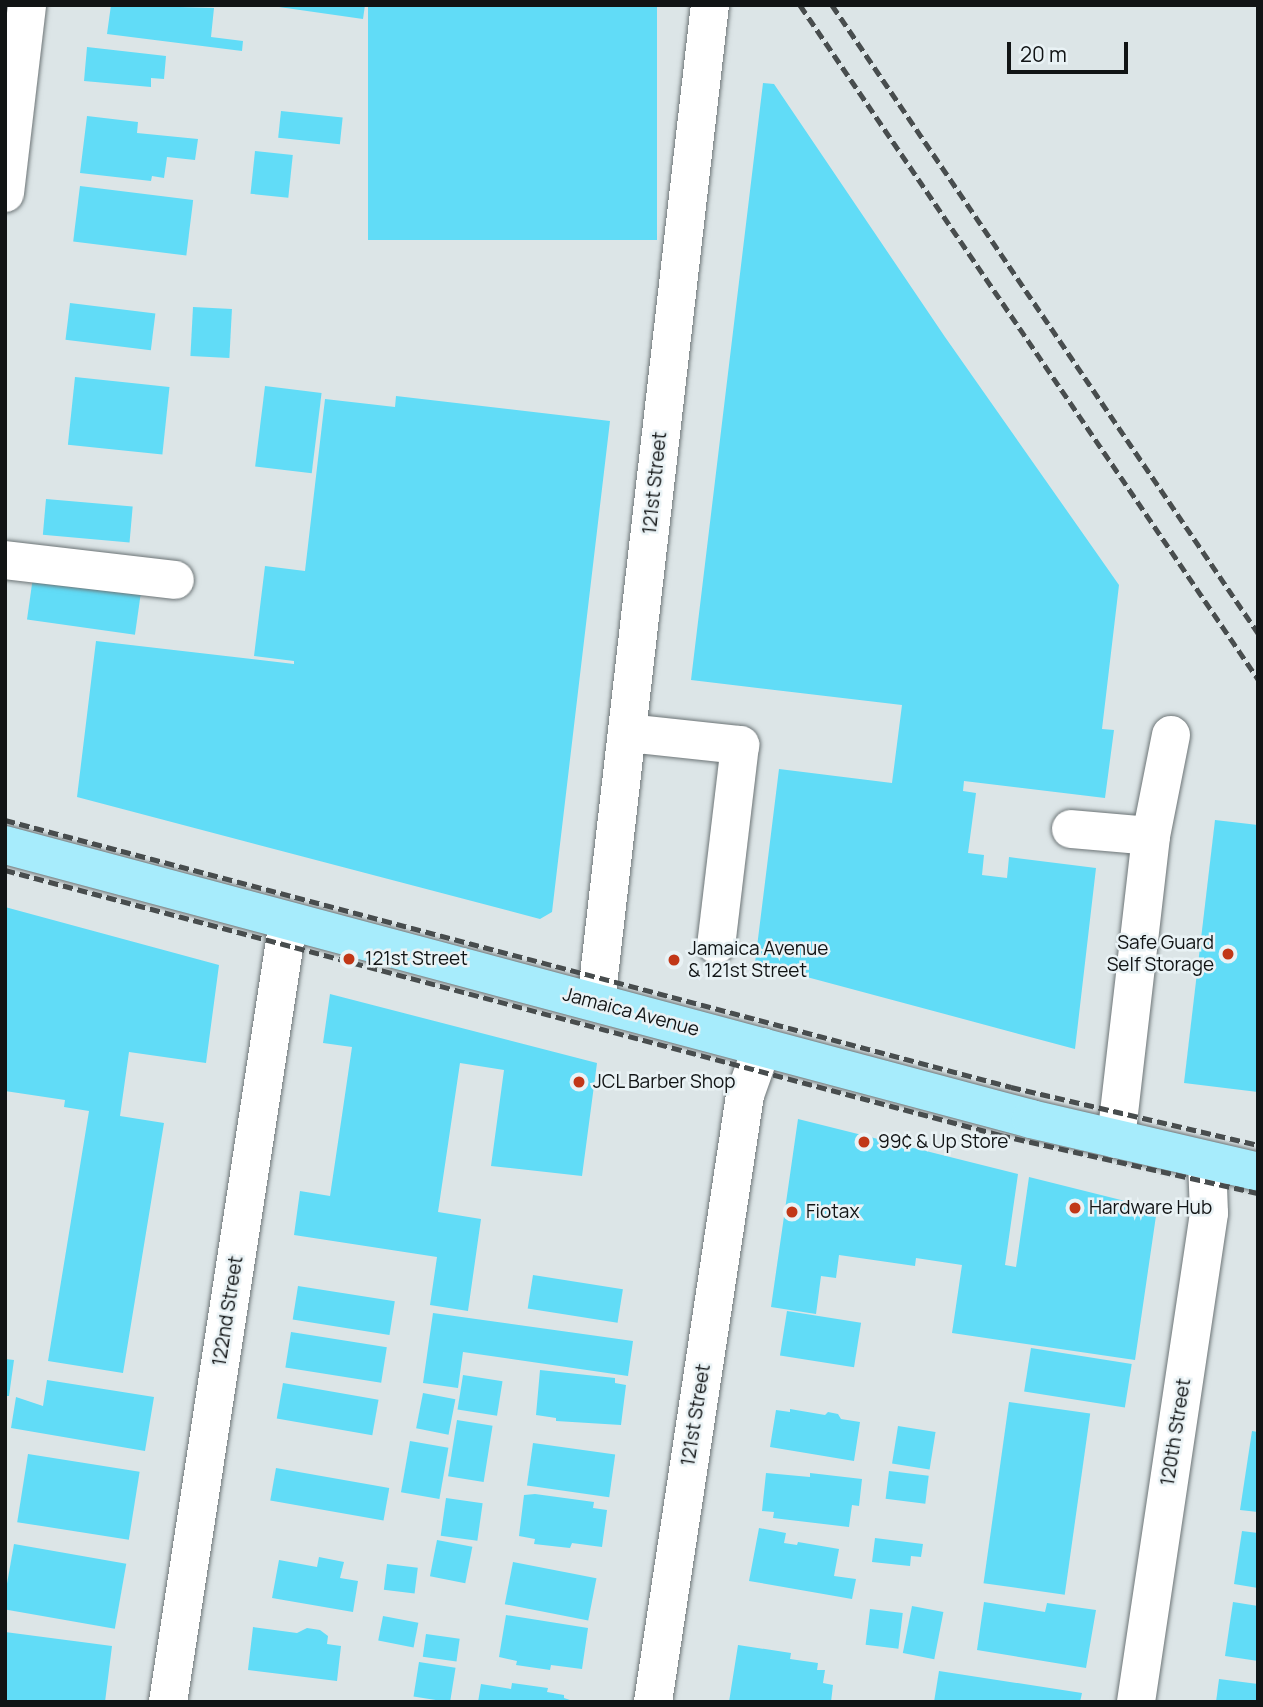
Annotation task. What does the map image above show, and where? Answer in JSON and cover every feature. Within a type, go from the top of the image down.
[{"type":"main road","name":"Jamaica Avenue","points":[[5,845],[762,1047],[1116,1139],[1258,1172]]},
{"type":"street","points":[[5,193],[27,5]]},
{"type":"street","name":"121st Street","points":[[596,1002],[710,5]]},
{"type":"street","points":[[5,560],[175,580]]},
{"type":"street","points":[[627,733],[740,745],[716,945]]},
{"type":"street","points":[[1116,1139],[1151,836],[1171,735]]},
{"type":"street","points":[[1071,830],[1151,836]]},
{"type":"street","name":"122nd Street","points":[[167,1702],[288,921]]},
{"type":"street","name":"121st Street","points":[[653,1702],[745,1095],[762,1047]]},
{"type":"street","name":"120th Street","points":[[1136,1702],[1209,1213],[1207,1161]]},
{"type":"building","points":[[111,5],[214,8],[211,37],[243,41],[242,51],[107,34]]},
{"type":"building","points":[[265,5],[365,5],[363,19]]},
{"type":"building","points":[[368,5],[657,5],[657,240],[368,240]]},
{"type":"building","points":[[87,47],[166,56],[164,79],[151,78],[151,87],[84,81]]},
{"type":"building","points":[[763,83],[774,84],[945,337],[1119,585],[1102,729],[1114,730],[1105,798],[964,781],[963,791],[976,793],[968,853],[984,855],[982,875],[1007,878],[1009,857],[1096,868],[1075,1049],[755,963],[779,769],[892,783],[902,705],[691,680]]},
{"type":"building","points":[[281,111],[343,117],[340,144],[278,138]]},
{"type":"building","points":[[87,116],[138,122],[137,133],[198,139],[195,160],[167,157],[164,178],[152,176],[151,181],[80,173]]},
{"type":"building","points":[[255,151],[293,155],[288,198],[251,194]]},
{"type":"building","points":[[80,186],[193,200],[186,255],[73,242]]},
{"type":"building","points":[[70,303],[155,313],[151,350],[65,340]]},
{"type":"building","points":[[193,307],[232,309],[229,358],[190,356]]},
{"type":"building","points":[[75,377],[169,387],[162,455],[68,445]]},
{"type":"building","points":[[265,386],[322,393],[312,473],[255,466]]},
{"type":"building","points":[[396,396],[610,421],[552,912],[540,919],[77,797],[96,641],[294,664],[294,661],[254,656],[265,566],[305,571],[325,399],[395,407]]},
{"type":"building","points":[[46,499],[133,507],[130,542],[43,535]]},
{"type":"building","points":[[33,577],[141,592],[135,635],[27,620]]},
{"type":"building","name":"Safe Guard Self Storage","points":[[1215,820],[1258,825],[1258,1092],[1184,1083]]},
{"type":"building","points":[[5,907],[219,965],[206,1063],[129,1052],[120,1116],[164,1123],[123,1373],[48,1361],[89,1111],[64,1107],[65,1100],[5,1091]]},
{"type":"building","points":[[330,994],[597,1063],[582,1176],[491,1166],[504,1070],[460,1063],[438,1212],[481,1219],[468,1311],[430,1305],[437,1257],[294,1235],[300,1191],[330,1196],[352,1047],[323,1043]]},
{"type":"building","points":[[798,1119],[1018,1174],[1005,1265],[1016,1267],[1029,1177],[1157,1209],[1135,1360],[952,1333],[962,1265],[916,1258],[915,1266],[839,1255],[836,1278],[821,1276],[816,1314],[771,1307]]},
{"type":"building","points":[[533,1275],[623,1289],[618,1323],[528,1309]]},
{"type":"building","points":[[298,1286],[395,1301],[389,1335],[293,1320]]},
{"type":"building","points":[[787,1311],[861,1323],[854,1367],[780,1355]]},
{"type":"building","points":[[433,1313],[633,1341],[628,1376],[463,1352],[458,1388],[423,1383]]},
{"type":"building","points":[[291,1332],[387,1347],[381,1383],[285,1368]]},
{"type":"building","points":[[1031,1348],[1132,1364],[1125,1407],[1024,1391]]},
{"type":"building","points":[[5,1359],[14,1360],[9,1396],[5,1396]]},
{"type":"building","points":[[540,1370],[615,1378],[615,1383],[626,1385],[621,1425],[556,1421],[556,1418],[536,1415]]},
{"type":"building","points":[[463,1375],[503,1381],[497,1416],[458,1410]]},
{"type":"building","points":[[47,1380],[154,1397],[145,1451],[11,1428],[16,1397],[43,1406]]},
{"type":"building","points":[[283,1383],[379,1400],[372,1435],[277,1418]]},
{"type":"building","points":[[423,1393],[455,1399],[449,1435],[416,1428]]},
{"type":"building","points":[[1009,1402],[1090,1413],[1065,1595],[984,1583]]},
{"type":"building","points":[[790,1409],[825,1415],[828,1412],[838,1414],[841,1419],[860,1422],[854,1461],[770,1447],[776,1410],[790,1412]]},
{"type":"building","points":[[457,1420],[493,1426],[484,1482],[448,1476]]},
{"type":"building","points":[[898,1426],[936,1432],[930,1469],[892,1464]]},
{"type":"building","points":[[1252,1431],[1258,1432],[1258,1512],[1240,1510]]},
{"type":"building","points":[[410,1441],[448,1448],[439,1499],[401,1492]]},
{"type":"building","points":[[533,1443],[615,1455],[609,1497],[527,1486]]},
{"type":"building","points":[[28,1454],[140,1472],[129,1540],[17,1522]]},
{"type":"building","points":[[276,1468],[389,1488],[384,1520],[270,1500]]},
{"type":"building","points":[[889,1471],[929,1476],[925,1504],[886,1499]]},
{"type":"building","points":[[766,1473],[810,1477],[810,1473],[862,1479],[859,1506],[852,1505],[849,1527],[773,1518],[774,1512],[762,1511]]},
{"type":"building","points":[[524,1495],[594,1502],[593,1508],[607,1510],[602,1547],[572,1543],[570,1548],[534,1544],[535,1539],[519,1536]]},
{"type":"building","points":[[446,1498],[483,1503],[477,1541],[441,1536]]},
{"type":"building","points":[[759,1528],[786,1533],[784,1543],[797,1545],[798,1542],[839,1549],[834,1576],[856,1579],[852,1599],[749,1581]]},
{"type":"building","points":[[1242,1531],[1258,1533],[1258,1588],[1234,1584]]},
{"type":"building","points":[[875,1538],[923,1544],[921,1557],[911,1556],[910,1566],[872,1562]]},
{"type":"building","points":[[437,1540],[472,1547],[465,1583],[430,1576]]},
{"type":"building","points":[[14,1544],[126,1564],[115,1629],[5,1609]]},
{"type":"building","points":[[319,1557],[344,1562],[340,1578],[358,1581],[353,1612],[272,1598],[279,1560],[317,1567]]},
{"type":"building","points":[[513,1562],[596,1578],[588,1620],[505,1604]]},
{"type":"building","points":[[387,1564],[418,1568],[415,1594],[384,1590]]},
{"type":"building","points":[[984,1602],[1045,1612],[1047,1603],[1096,1610],[1086,1668],[977,1650]]},
{"type":"building","points":[[1233,1602],[1258,1606],[1258,1661],[1225,1656]]},
{"type":"building","points":[[912,1606],[943,1612],[934,1659],[903,1653]]},
{"type":"building","points":[[870,1609],[903,1613],[898,1649],[866,1645]]},
{"type":"building","points":[[506,1615],[588,1628],[582,1669],[551,1665],[550,1670],[516,1665],[517,1661],[499,1657]]},
{"type":"building","points":[[383,1616],[418,1623],[414,1647],[378,1641]]},
{"type":"building","points":[[253,1627],[297,1633],[307,1628],[320,1630],[328,1636],[327,1644],[341,1646],[337,1681],[248,1670]]},
{"type":"building","points":[[5,1632],[112,1646],[105,1702],[5,1702]]},
{"type":"building","points":[[426,1634],[460,1639],[456,1662],[423,1657]]},
{"type":"building","points":[[738,1645],[791,1653],[790,1659],[818,1663],[817,1670],[825,1670],[823,1683],[833,1685],[831,1702],[729,1702]]},
{"type":"building","points":[[419,1662],[456,1668],[450,1702],[414,1697]]},
{"type":"building","points":[[939,1671],[1082,1693],[1080,1702],[934,1702]]},
{"type":"building","points":[[1219,1679],[1258,1684],[1258,1702],[1216,1702]]},
{"type":"building","points":[[512,1683],[548,1688],[547,1692],[564,1695],[564,1698],[576,1702],[478,1702],[481,1684],[511,1689]]},
{"type":"railway","points":[[800,5],[1258,679]]},
{"type":"railway","points":[[832,5],[1258,633]]},
{"type":"railway","points":[[5,820],[1011,1087],[1258,1145]]},
{"type":"railway","points":[[5,870],[1000,1135],[1258,1193]]},
{"type":"place","name":"Safe Guard Self Storage","points":[[1228,954]]},
{"type":"place","name":"121st Street","points":[[349,959]]},
{"type":"place","name":"Jamaica Avenue & 121st Street","points":[[674,960]]},
{"type":"place","name":"JCL Barber Shop","points":[[579,1082]]},
{"type":"place","name":"99¢ & Up Store","points":[[864,1142]]},
{"type":"place","name":"Hardware Hub","points":[[1075,1208]]},
{"type":"place","name":"Fiotax","points":[[792,1212]]}]
